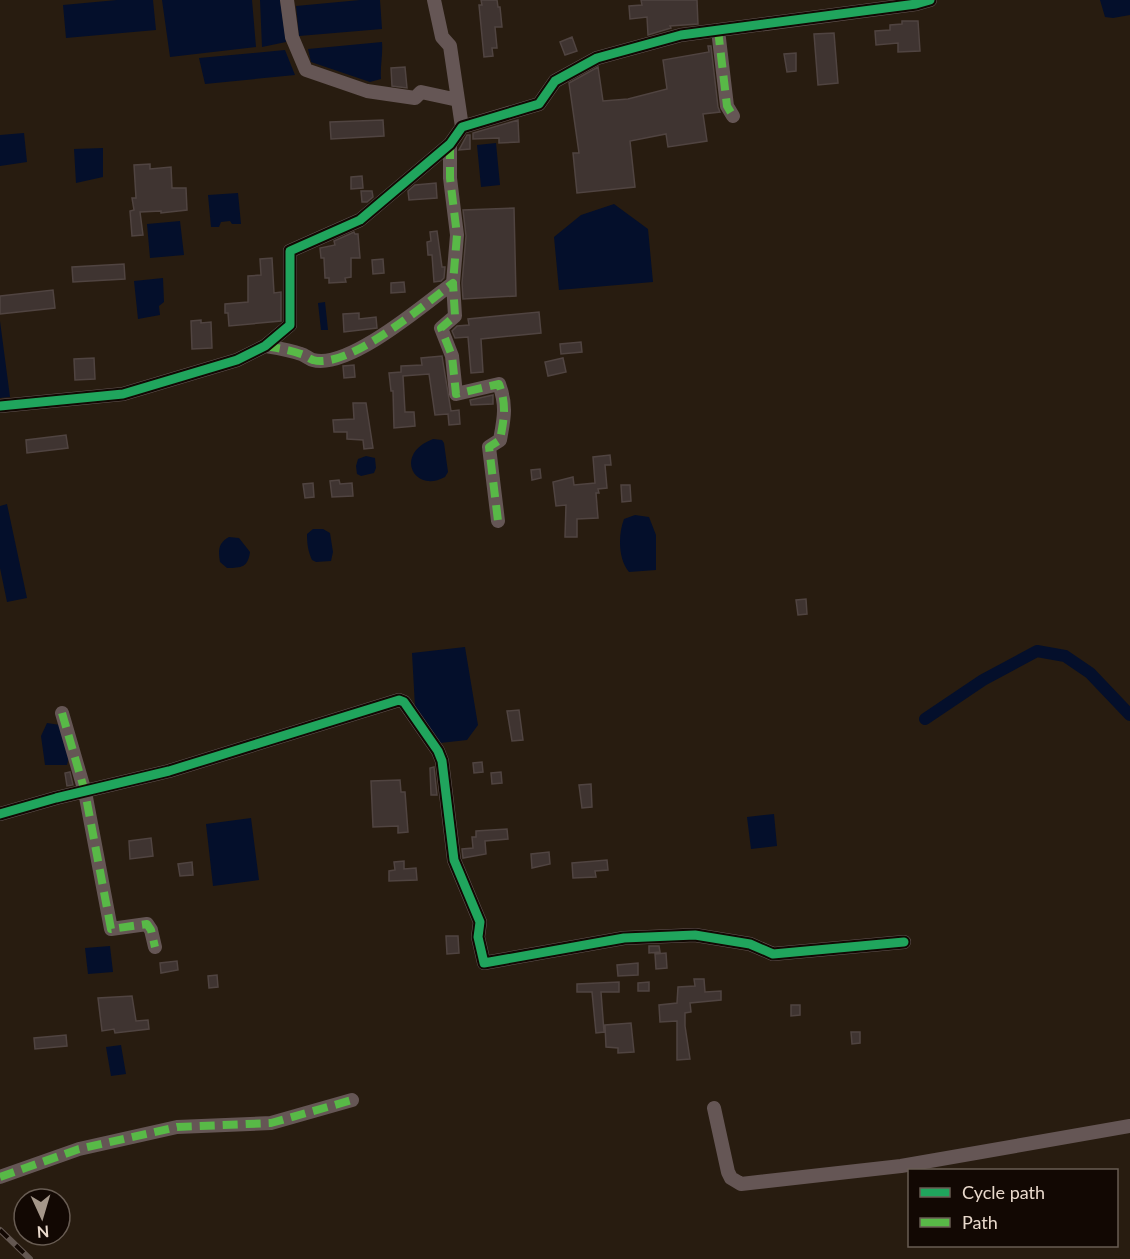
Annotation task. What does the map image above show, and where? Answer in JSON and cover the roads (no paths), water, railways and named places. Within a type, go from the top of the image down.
[{"type":"street","points":[[287,0],[292,37],[306,70],[367,91],[415,99],[421,92],[458,100]]},
{"type":"street","points":[[434,0],[442,37],[450,46],[462,127]]},
{"type":"street","points":[[0,406],[123,394],[237,360],[265,346],[290,325],[290,251],[360,220],[450,144],[462,127],[539,104],[555,81],[597,58],[681,35],[916,4],[930,0]]},
{"type":"street","points":[[718,30],[727,106],[733,116]]},
{"type":"street","points":[[450,144],[450,178],[457,235],[453,283],[455,316],[441,328],[452,356],[456,394],[499,384],[505,399],[505,415],[500,440],[489,447],[498,521]]},
{"type":"street","points":[[265,346],[301,354],[314,361],[345,357],[402,321],[453,283]]},
{"type":"street","points":[[0,814],[169,771],[399,700],[404,702],[442,761],[454,860],[480,922],[478,937],[484,963],[624,938],[694,935],[750,944],[773,954],[904,942]]},
{"type":"street","points":[[62,713],[85,792],[111,929],[147,924],[152,930],[155,947]]},
{"type":"street","points":[[0,1177],[79,1149],[177,1127],[271,1123],[352,1100]]},
{"type":"street","points":[[714,1108],[728,1172],[731,1178],[741,1184],[902,1166],[1130,1126]]},
{"type":"water","points":[[117,0],[153,0],[156,30],[66,38],[63,5]]},
{"type":"water","points":[[162,0],[252,0],[256,47],[170,57]]},
{"type":"water","points":[[260,0],[280,0],[286,42],[262,47]]},
{"type":"water","points":[[380,0],[382,29],[299,36],[296,6]]},
{"type":"water","points":[[1100,0],[1130,0],[1130,15],[1105,17]]},
{"type":"water","points":[[382,42],[381,79],[370,82],[311,62],[308,49]]},
{"type":"water","points":[[285,50],[295,75],[205,84],[199,58]]},
{"type":"water","points":[[24,133],[27,162],[0,166],[0,135]]},
{"type":"water","points":[[496,143],[500,185],[481,187],[477,145]]},
{"type":"water","points":[[103,148],[103,177],[76,183],[74,149]]},
{"type":"water","points":[[238,193],[241,224],[232,224],[230,221],[221,222],[219,227],[211,227],[208,195]]},
{"type":"water","points":[[614,204],[648,229],[653,282],[559,290],[554,237],[581,215]]},
{"type":"water","points":[[180,221],[184,255],[150,258],[147,224]]},
{"type":"water","points":[[163,278],[164,302],[159,306],[160,315],[138,319],[134,281]]},
{"type":"water","points":[[325,302],[328,330],[321,330],[318,303]]},
{"type":"water","points":[[0,321],[10,397],[0,398]]},
{"type":"water","points":[[433,439],[442,440],[444,443],[448,472],[445,477],[434,481],[424,480],[417,476],[412,470],[411,462],[421,446]]},
{"type":"water","points":[[366,456],[375,458],[376,468],[374,473],[361,476],[357,474],[356,466],[358,459]]},
{"type":"water","points":[[7,504],[27,598],[7,602],[0,568],[0,506]]},
{"type":"water","points":[[635,515],[649,517],[656,535],[656,570],[629,572],[625,567],[620,547],[622,525],[624,519]]},
{"type":"water","points":[[313,529],[323,529],[330,533],[333,552],[331,561],[312,560],[307,534]]},
{"type":"water","points":[[229,537],[239,538],[250,552],[248,561],[243,566],[227,568],[220,562],[220,548]]},
{"type":"water","points":[[465,647],[478,725],[467,740],[440,743],[415,707],[412,653]]},
{"type":"water","points":[[47,723],[60,725],[69,757],[67,765],[45,765],[41,736]]},
{"type":"water","points":[[774,814],[777,846],[751,849],[747,817]]},
{"type":"water","points":[[251,818],[259,880],[213,886],[206,824]]},
{"type":"water","points":[[110,946],[113,972],[88,974],[85,948]]},
{"type":"water","points":[[121,1045],[126,1074],[111,1076],[106,1047]]},
{"type":"waterway","points":[[925,719],[983,680],[1037,651],[1065,656],[1090,673],[1130,715]]},
{"type":"railway","points":[[0,1230],[30,1259]]}]
